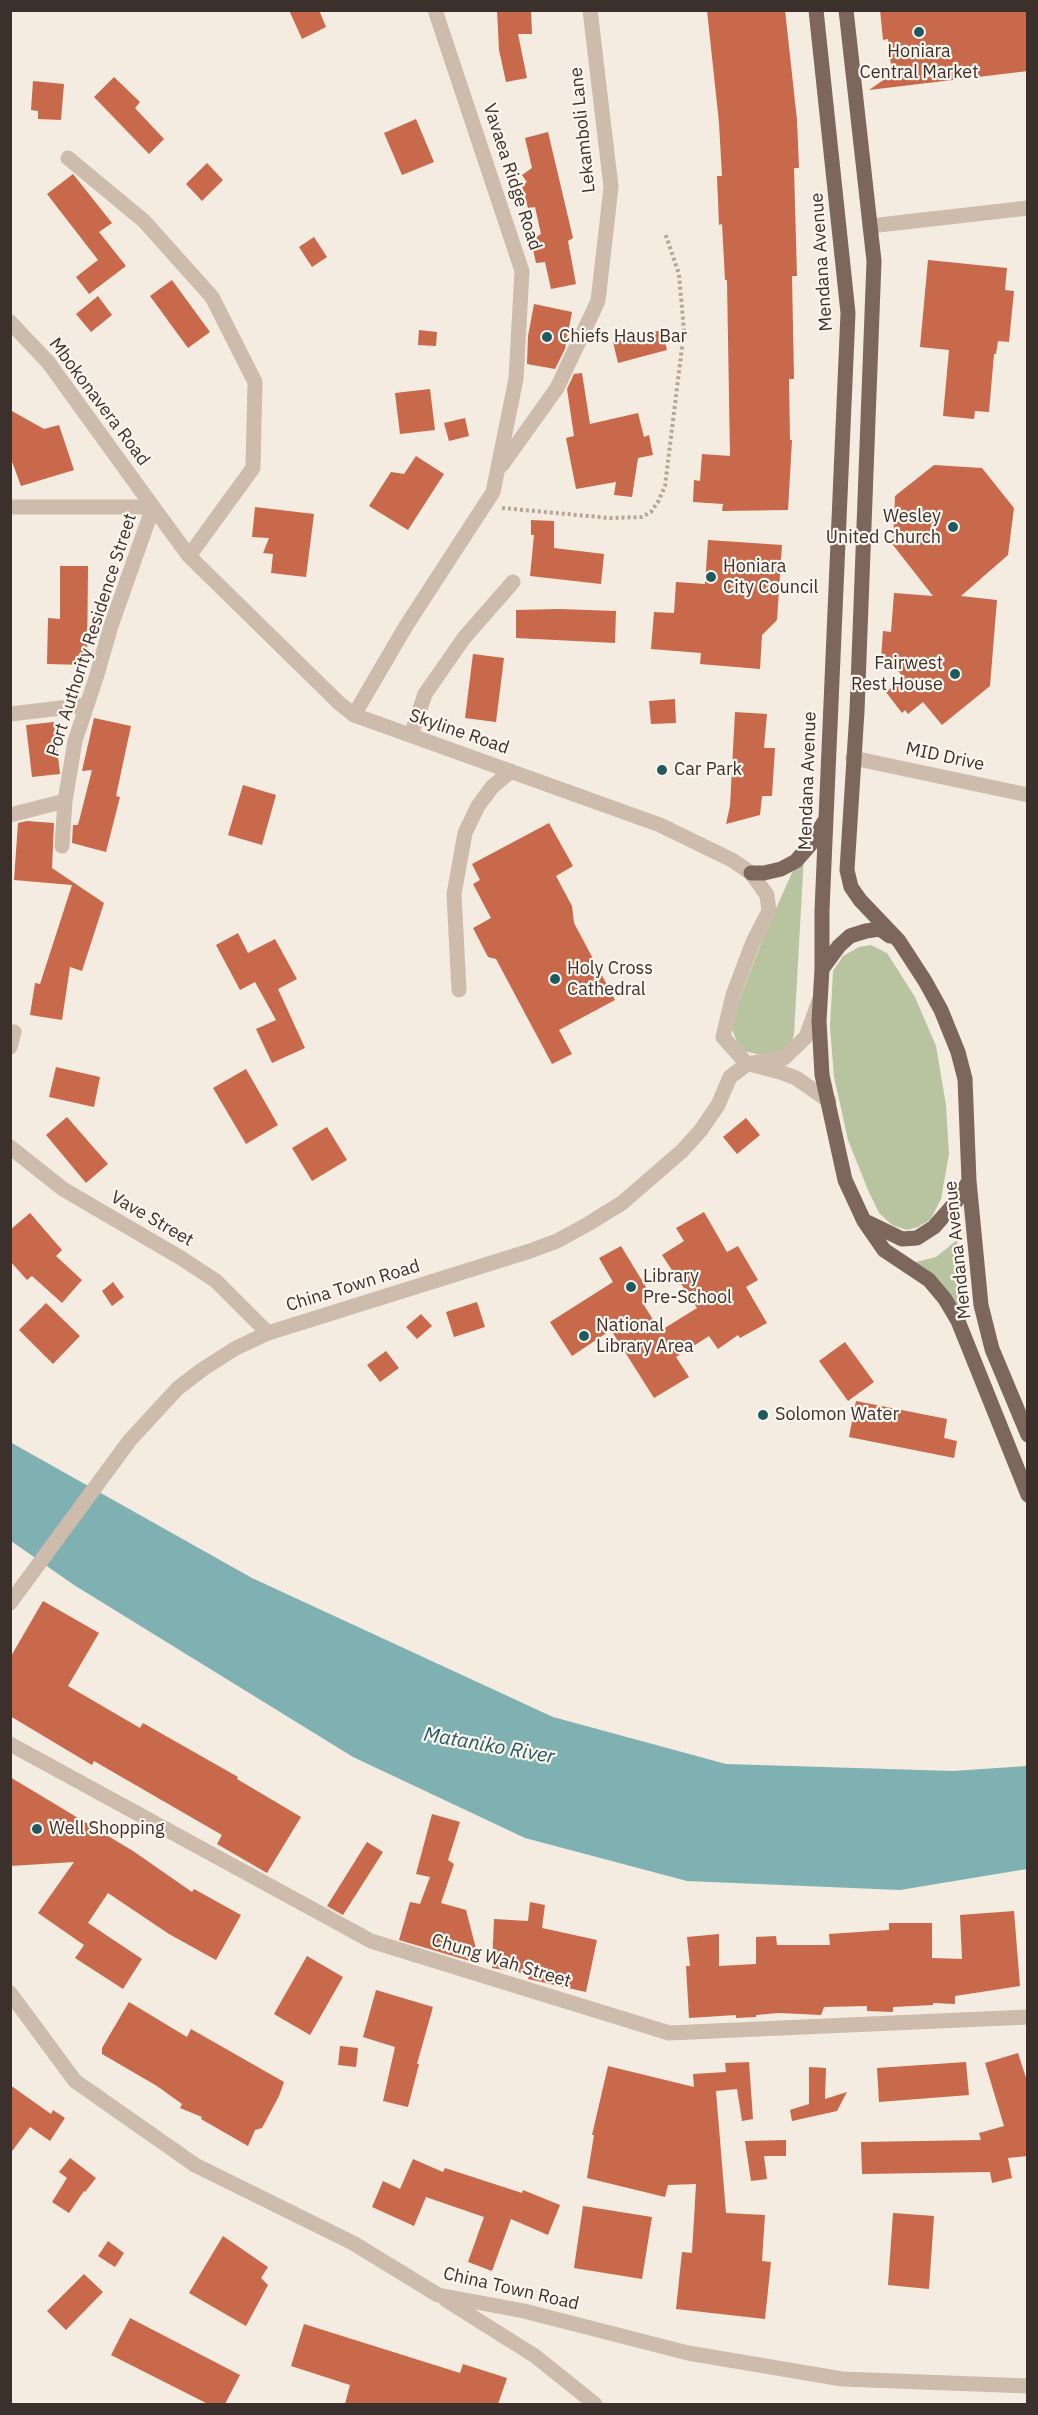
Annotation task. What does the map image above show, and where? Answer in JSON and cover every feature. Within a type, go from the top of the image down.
[{"type":"main road","name":"Mendana Avenue","points":[[816,10],[849,313],[822,910],[820,1060],[845,1180],[864,1221],[884,1250],[929,1280],[945,1299],[958,1321],[1028,1496]]},
{"type":"main road","name":"Mendana Avenue","points":[[846,10],[874,261],[854,758],[847,870],[851,887],[860,900],[899,941],[941,1010],[958,1052],[964,1079],[969,1181],[981,1305],[992,1349],[1028,1435]]},
{"type":"main road","points":[[751,873],[781,869],[796,861],[810,845],[826,819]]},
{"type":"main road","points":[[822,969],[839,946],[850,936],[880,929],[899,941]]},
{"type":"main road","points":[[864,1221],[902,1239],[917,1238],[934,1227],[955,1203],[969,1181]]},
{"type":"street","name":"Vavaea Ridge Road","points":[[354,715],[406,626],[493,492],[516,379],[522,271],[435,10]]},
{"type":"street","name":"Lekamboli Lane","points":[[499,470],[557,388],[598,301],[611,187],[590,10]]},
{"type":"street","points":[[68,158],[144,221],[212,297],[255,382],[253,468],[189,556]]},
{"type":"street","points":[[870,226],[1028,208]]},
{"type":"street","name":"Mbokonavera Road","points":[[10,322],[48,362],[153,507]]},
{"type":"street","points":[[10,507],[153,507]]},
{"type":"street","name":"Skyline Road","points":[[153,507],[189,556],[354,715],[660,825],[732,860],[751,873],[766,896],[769,911],[753,942],[734,995],[723,1037],[747,1064]]},
{"type":"street","name":"Port Authority Residence Street","points":[[62,846],[65,801],[75,741],[111,626],[153,507]]},
{"type":"street","points":[[411,735],[425,694],[464,638],[513,582]]},
{"type":"street","points":[[10,714],[87,705]]},
{"type":"street","name":"MID Drive","points":[[854,758],[1028,795]]},
{"type":"street","points":[[459,990],[454,894],[465,833],[478,806],[492,787],[511,771]]},
{"type":"street","points":[[10,815],[65,801]]},
{"type":"street","points":[[747,1064],[784,1058],[806,1037],[819,1000]]},
{"type":"street","points":[[10,1047],[14,1032]]},
{"type":"street","points":[[747,1064],[796,1078],[829,1101]]},
{"type":"street","name":"China Town Road","points":[[10,1603],[130,1440],[178,1388],[236,1348],[268,1333],[530,1251],[557,1241],[588,1224],[622,1203],[682,1151],[701,1130],[718,1105],[730,1077],[747,1064]]},
{"type":"street","name":"Vave Street","points":[[10,1147],[63,1190],[182,1258],[216,1281],[268,1333]]},
{"type":"street","name":"Chung Wah Street","points":[[10,1744],[371,1941],[669,2033],[1028,2017]]},
{"type":"street","name":"China Town Road","points":[[10,1993],[75,2081],[195,2165],[353,2243],[438,2295],[524,2311],[688,2353],[842,2379],[1028,2386]]},
{"type":"street","points":[[438,2295],[536,2356],[596,2404]]},
{"type":"path","points":[[483,506],[610,518],[642,517],[651,512],[665,486],[684,331],[679,274],[665,233]]},
{"type":"green space","points":[[804,855],[794,1034],[791,1045],[780,1053],[765,1056],[744,1051],[737,1042],[732,1029],[737,1006],[765,933],[795,866]]},
{"type":"green space","points":[[871,945],[887,953],[915,997],[936,1046],[946,1105],[949,1154],[941,1199],[931,1219],[918,1227],[907,1230],[892,1225],[879,1213],[868,1190],[848,1140],[834,1077],[830,1027],[833,971],[843,956],[859,947]]},
{"type":"green space","points":[[957,1240],[966,1317],[912,1263],[936,1257]]},
{"type":"water","name":"Mataniko River","points":[[10,1442],[252,1578],[553,1717],[726,1764],[953,1771],[1027,1766],[1027,1869],[900,1890],[687,1881],[525,1838],[353,1757],[74,1585],[11,1541]]},
{"type":"building","points":[[289,10],[319,10],[326,27],[302,39]]},
{"type":"building","points":[[497,10],[531,10],[532,34],[518,34],[527,78],[506,82],[499,50]]},
{"type":"building","points":[[707,10],[785,10],[797,120],[799,168],[794,168],[797,276],[792,276],[794,379],[789,379],[790,440],[792,440],[788,510],[722,511],[723,504],[693,502],[694,480],[700,481],[702,454],[730,456],[727,280],[725,280],[722,224],[719,225],[717,176],[722,176]]},
{"type":"building","points":[[880,10],[1028,10],[1028,71],[869,90],[892,74],[888,39],[883,40]]},
{"type":"building","points":[[114,77],[140,102],[135,108],[164,139],[149,154],[94,97]]},
{"type":"building","points":[[33,81],[64,84],[61,120],[38,119],[38,111],[31,110]]},
{"type":"building","points":[[416,119],[434,162],[402,175],[384,133]]},
{"type":"building","points":[[548,132],[573,238],[568,241],[576,284],[551,289],[545,262],[536,263],[531,240],[541,234],[535,207],[528,208],[522,186],[527,182],[522,175],[532,168],[525,138]]},
{"type":"building","points":[[207,163],[223,180],[202,201],[186,184]]},
{"type":"building","points":[[73,174],[112,223],[99,232],[126,266],[89,294],[76,277],[98,260],[47,194]]},
{"type":"building","points":[[314,237],[327,257],[312,267],[299,247]]},
{"type":"building","points":[[928,260],[1007,268],[1005,290],[1014,291],[1009,342],[998,341],[996,354],[994,354],[989,412],[975,411],[974,419],[943,416],[949,350],[920,347]]},
{"type":"building","points":[[172,280],[210,332],[188,348],[150,296]]},
{"type":"building","points":[[98,296],[112,315],[91,332],[76,314]]},
{"type":"building","points":[[534,304],[572,312],[565,349],[555,369],[527,364],[528,336]]},
{"type":"building","points":[[419,330],[437,332],[436,346],[418,345]]},
{"type":"building","points":[[662,330],[667,350],[618,363],[613,342]]},
{"type":"building","points":[[582,373],[590,424],[638,413],[644,437],[649,435],[653,455],[638,458],[632,497],[614,495],[616,482],[576,489],[566,438],[574,436],[567,389],[574,374]]},
{"type":"building","points":[[430,389],[435,430],[400,434],[395,393]]},
{"type":"building","points":[[10,410],[44,429],[59,425],[74,470],[21,486],[10,456]]},
{"type":"building","points":[[465,418],[469,436],[449,441],[444,423]]},
{"type":"building","points":[[416,456],[444,474],[408,530],[369,506],[391,472],[404,474]]},
{"type":"building","points":[[934,465],[982,468],[1014,508],[1008,555],[961,596],[997,600],[990,686],[942,725],[923,702],[908,714],[905,710],[902,713],[886,692],[903,677],[888,658],[881,658],[883,631],[891,632],[894,593],[933,596],[893,545],[895,496]]},
{"type":"building","points":[[255,507],[314,514],[306,577],[271,573],[273,554],[263,553],[269,538],[252,537]]},
{"type":"building","points":[[531,520],[554,521],[554,548],[604,554],[601,584],[530,576],[534,535],[531,535]]},
{"type":"building","points":[[708,540],[782,545],[777,620],[762,635],[760,669],[700,664],[701,653],[651,649],[654,612],[674,613],[676,582],[705,584]]},
{"type":"building","points":[[60,566],[88,566],[87,665],[47,664],[48,618],[60,619]]},
{"type":"building","points":[[516,610],[616,611],[615,643],[516,638]]},
{"type":"building","points":[[473,654],[504,658],[496,722],[465,718]]},
{"type":"building","points":[[675,699],[676,723],[651,724],[649,701]]},
{"type":"building","points":[[735,712],[767,714],[764,748],[775,748],[772,796],[762,796],[760,815],[726,824],[730,806]]},
{"type":"building","points":[[94,718],[131,726],[116,796],[120,797],[106,852],[72,843],[73,825],[78,825],[92,770],[82,771]]},
{"type":"building","points":[[54,722],[60,774],[32,777],[26,725]]},
{"type":"building","points":[[243,785],[276,795],[262,845],[228,835]]},
{"type":"building","points":[[27,821],[54,823],[52,868],[104,903],[82,971],[70,967],[62,1020],[30,1015],[35,983],[40,984],[72,885],[14,880],[18,823]]},
{"type":"building","name":"Holy Cross Cathedral","points":[[549,823],[573,866],[556,876],[572,906],[574,923],[615,1000],[559,1030],[572,1054],[552,1064],[496,959],[488,957],[473,928],[491,918],[473,884],[480,880],[472,864]]},
{"type":"building","points":[[238,933],[248,953],[275,939],[297,979],[278,989],[305,1048],[272,1063],[256,1029],[276,1020],[255,982],[240,990],[216,945]]},
{"type":"building","points":[[56,1067],[100,1077],[94,1107],[49,1097]]},
{"type":"building","points":[[246,1069],[278,1125],[246,1144],[213,1088]]},
{"type":"building","points":[[67,1117],[108,1164],[86,1183],[46,1135]]},
{"type":"building","points":[[746,1118],[760,1135],[737,1154],[723,1137]]},
{"type":"building","points":[[327,1127],[347,1160],[312,1181],[292,1148]]},
{"type":"building","points":[[704,1212],[727,1252],[738,1246],[758,1280],[746,1287],[767,1323],[740,1338],[738,1335],[718,1349],[709,1336],[676,1357],[689,1377],[654,1398],[611,1330],[572,1356],[550,1322],[613,1282],[599,1258],[621,1246],[652,1297],[642,1302],[660,1331],[697,1308],[662,1255],[684,1241],[676,1228]]},
{"type":"building","points":[[30,1213],[62,1250],[56,1256],[82,1280],[62,1303],[32,1276],[27,1280],[10,1261],[10,1230]]},
{"type":"building","points":[[113,1282],[124,1297],[112,1306],[102,1291]]},
{"type":"building","points":[[477,1302],[485,1327],[454,1337],[446,1312]]},
{"type":"building","points":[[46,1303],[80,1336],[53,1364],[19,1330]]},
{"type":"building","points":[[421,1314],[432,1326],[417,1339],[406,1327]]},
{"type":"building","points":[[845,1342],[874,1382],[848,1401],[819,1361]]},
{"type":"building","points":[[386,1351],[399,1368],[380,1382],[367,1365]]},
{"type":"building","points":[[856,1401],[947,1419],[944,1438],[957,1441],[954,1458],[849,1437]]},
{"type":"building","points":[[43,1601],[99,1633],[68,1686],[140,1728],[143,1723],[238,1777],[237,1779],[301,1817],[267,1873],[217,1844],[222,1835],[94,1761],[92,1765],[10,1716],[10,1658]]},
{"type":"building","points":[[10,1777],[133,1851],[192,1892],[194,1889],[241,1915],[216,1960],[169,1934],[108,1893],[88,1923],[142,1959],[123,1989],[75,1958],[84,1945],[38,1913],[74,1862],[10,1866]]},
{"type":"building","points":[[432,1814],[460,1822],[448,1860],[454,1864],[441,1903],[466,1910],[480,1964],[399,1940],[410,1902],[420,1904],[430,1877],[416,1874]]},
{"type":"building","points":[[367,1842],[383,1852],[343,1915],[327,1906]]},
{"type":"building","points":[[530,1902],[545,1905],[542,1928],[597,1940],[586,1992],[528,1979],[529,1974],[492,1968],[494,1919],[528,1921]]},
{"type":"building","points":[[1014,1911],[1020,1986],[955,1996],[955,2004],[933,2003],[933,2005],[893,2007],[893,2012],[867,2011],[867,2006],[824,2007],[821,2015],[779,2013],[756,2015],[756,2017],[736,2018],[736,2015],[689,2018],[686,1966],[690,1966],[687,1937],[719,1934],[719,1966],[756,1964],[756,1937],[776,1936],[777,1945],[830,1945],[829,1934],[889,1930],[889,1923],[932,1923],[932,1958],[962,1959],[960,1915]]},
{"type":"building","points":[[307,1956],[343,1977],[310,2035],[274,2014]]},
{"type":"building","points":[[376,1990],[433,2007],[408,2107],[383,2101],[395,2047],[363,2037]]},
{"type":"building","points":[[129,2002],[187,2037],[191,2029],[284,2082],[262,2128],[255,2130],[248,2146],[201,2119],[202,2117],[180,2108],[182,2104],[157,2086],[102,2054],[102,2048]]},
{"type":"building","points":[[340,2046],[358,2048],[356,2067],[338,2065]]},
{"type":"building","points":[[1018,2053],[1028,2084],[1028,2156],[1008,2158],[1012,2178],[992,2183],[990,2172],[862,2174],[861,2142],[981,2140],[979,2133],[1004,2126],[985,2063]]},
{"type":"building","points":[[749,2062],[753,2119],[742,2121],[737,2089],[716,2091],[726,2213],[765,2215],[762,2261],[771,2262],[765,2319],[676,2309],[682,2252],[692,2253],[696,2184],[668,2185],[665,2197],[587,2178],[594,2135],[592,2135],[608,2066],[694,2087],[693,2074],[726,2072],[725,2063]]},
{"type":"building","points":[[966,2062],[969,2095],[879,2102],[877,2068]]},
{"type":"building","points":[[809,2067],[826,2068],[825,2099],[847,2092],[837,2111],[792,2121],[790,2110],[809,2104]]},
{"type":"building","points":[[10,2085],[51,2114],[53,2110],[65,2118],[50,2141],[30,2127],[10,2154]]},
{"type":"building","points":[[786,2140],[786,2156],[764,2156],[767,2179],[751,2181],[745,2141]]},
{"type":"building","points":[[70,2158],[96,2178],[69,2213],[52,2202],[67,2178],[59,2172]]},
{"type":"building","points":[[413,2159],[443,2172],[445,2168],[522,2193],[523,2190],[560,2205],[548,2235],[511,2219],[492,2271],[468,2262],[484,2217],[426,2197],[414,2226],[372,2207],[383,2181],[400,2189]]},
{"type":"building","points":[[583,2206],[652,2217],[642,2279],[574,2268]]},
{"type":"building","points":[[893,2213],[934,2216],[929,2289],[888,2285]]},
{"type":"building","points":[[223,2236],[268,2267],[261,2278],[268,2285],[246,2326],[189,2293]]},
{"type":"building","points":[[108,2241],[124,2253],[115,2267],[98,2256]]},
{"type":"building","points":[[84,2274],[103,2292],[66,2330],[47,2311]]},
{"type":"building","points":[[130,2318],[240,2375],[225,2404],[208,2404],[111,2355]]},
{"type":"building","points":[[304,2324],[460,2373],[463,2364],[507,2378],[498,2404],[345,2404],[350,2385],[291,2366]]},
{"type":"place","name":"Honiara Central Market","points":[[919,32]]},
{"type":"place","name":"Chiefs Haus Bar","points":[[547,337]]},
{"type":"place","name":"Wesley United Church","points":[[953,527]]},
{"type":"place","name":"Honiara City Council","points":[[711,577]]},
{"type":"place","name":"Fairwest Rest House","points":[[955,674]]},
{"type":"place","name":"Car Park","points":[[662,770]]},
{"type":"place","name":"Holy Cross Cathedral","points":[[555,979]]},
{"type":"place","name":"Library Pre-School","points":[[631,1287]]},
{"type":"place","name":"National Library Area","points":[[584,1336]]},
{"type":"place","name":"Solomon Water","points":[[763,1415]]},
{"type":"place","name":"Well Shopping","points":[[37,1829]]}]
